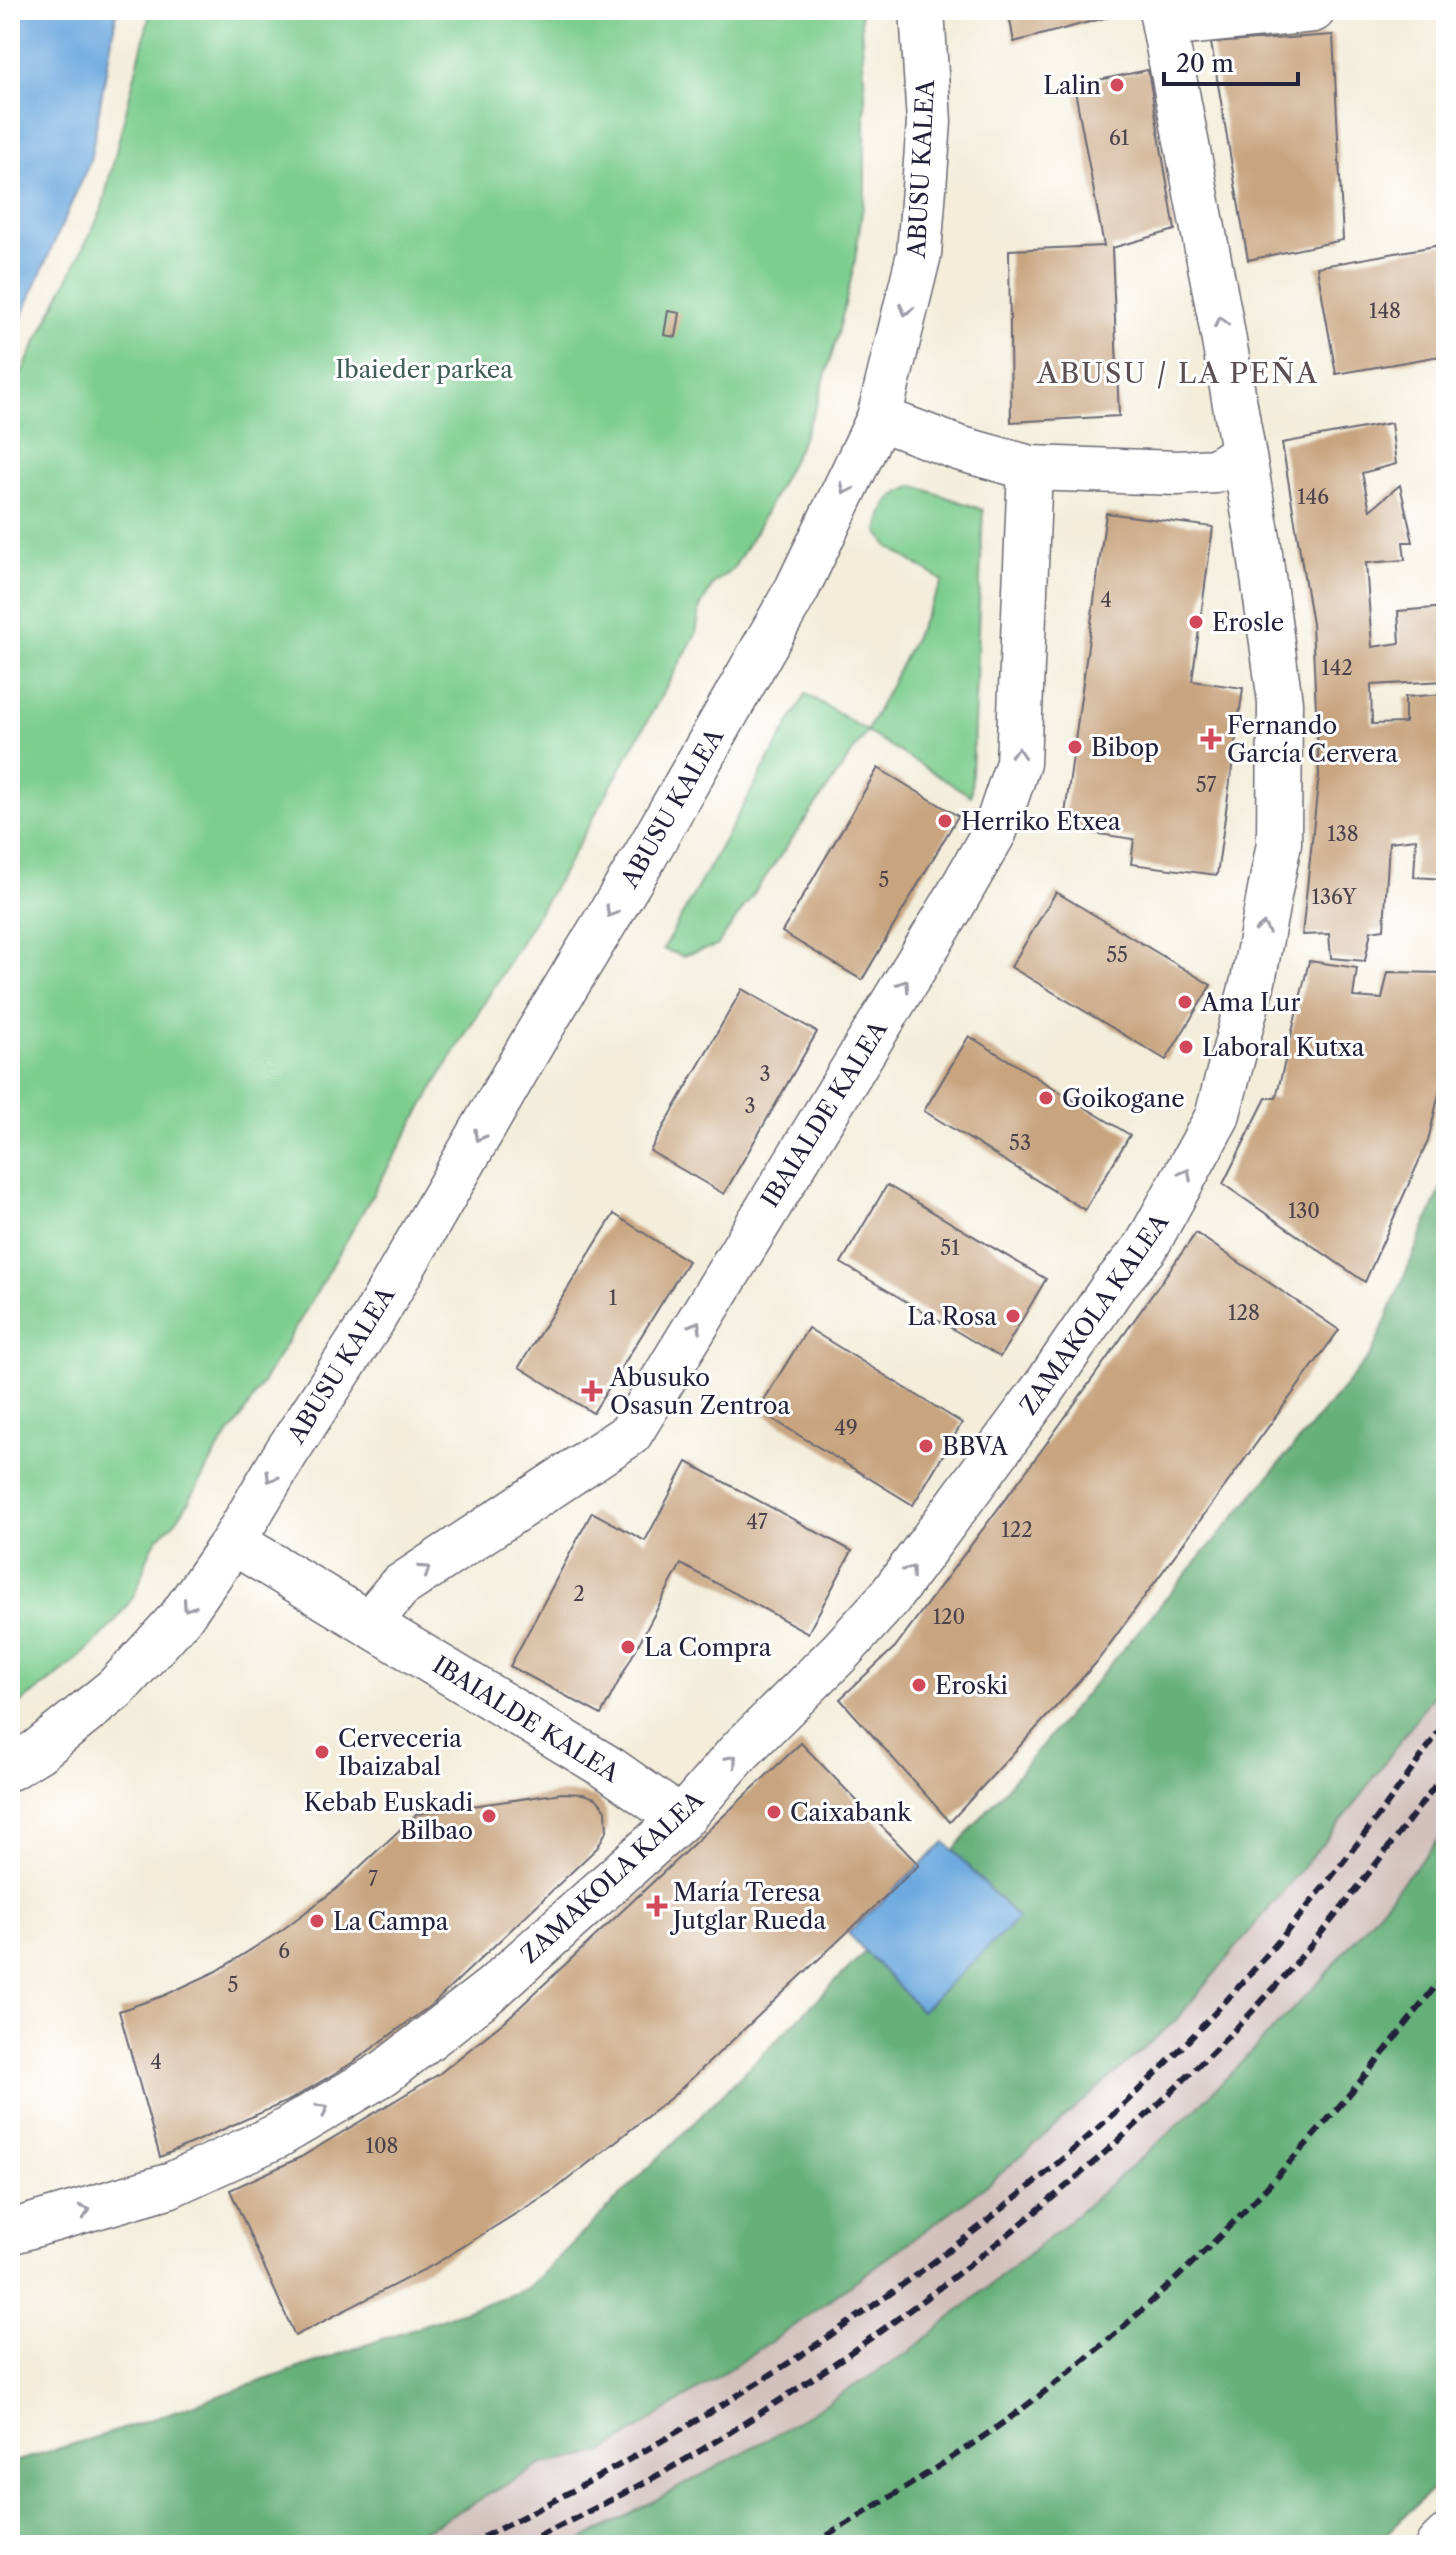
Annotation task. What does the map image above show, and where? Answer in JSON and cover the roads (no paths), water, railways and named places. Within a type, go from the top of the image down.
[{"type":"main road","name":"ABUSU KALEA","points":[[10,1768],[38,1751],[116,1688],[180,1618],[233,1542],[286,1453],[371,1323],[535,1038],[652,845],[797,589],[879,418],[919,254],[929,122],[927,48],[922,10]]},
{"type":"main road","points":[[1163,18],[1313,10]]},
{"type":"main road","name":"ZAMAKOLA KALEA","points":[[10,2232],[168,2186],[277,2136],[384,2073],[493,1988],[681,1819],[740,1751],[840,1652],[889,1598],[1047,1384],[1112,1288],[1146,1247],[1217,1117],[1253,981],[1279,843],[1280,702],[1257,532],[1209,251],[1163,18]]},
{"type":"main road","points":[[879,418],[958,448],[1030,468],[1177,473],[1216,471],[1242,454]]},
{"type":"main road","name":"IBAIALDE KALEA","points":[[369,1623],[399,1587],[630,1434],[959,894],[995,831],[1018,763],[1030,468]]},
{"type":"main road","name":"IBAIALDE KALEA","points":[[233,1542],[610,1769],[681,1819]]},
{"type":"main road","points":[[1438,2545],[1446,2537]]},
{"type":"water","points":[[10,10],[117,10],[90,161],[10,343]]},
{"type":"water","points":[[945,1842],[1018,1919],[921,2011],[848,1933]]},
{"type":"railway","points":[[467,2545],[626,2461],[779,2369],[926,2268],[1066,2156],[1172,2058],[1270,1951],[1362,1838],[1446,1721]]},
{"type":"railway","points":[[522,2545],[669,2469],[787,2396],[926,2298],[1060,2191],[1186,2078],[1273,1989],[1350,1898],[1446,1771]]},
{"type":"railway","points":[[812,2545],[938,2467],[1011,2417],[1131,2320],[1245,2211],[1298,2153],[1446,1972]]},
{"type":"place","name":"Lalin","points":[[1117,85]]},
{"type":"place","name":"Erosle","points":[[1196,622]]},
{"type":"place","name":"Fernando García Cervera","points":[[1211,739]]},
{"type":"place","name":"Bibop","points":[[1075,747]]},
{"type":"place","name":"Herriko Etxea","points":[[945,821]]},
{"type":"place","name":"Ama Lur","points":[[1185,1002]]},
{"type":"place","name":"Laboral Kutxa","points":[[1186,1047]]},
{"type":"place","name":"Goikogane","points":[[1046,1098]]},
{"type":"place","name":"La Rosa","points":[[1013,1316]]},
{"type":"place","name":"Abusuko Osasun Zentroa","points":[[592,1391]]},
{"type":"place","name":"BBVA","points":[[926,1446]]},
{"type":"place","name":"La Compra","points":[[628,1647]]},
{"type":"place","name":"Eroski","points":[[919,1685]]},
{"type":"place","name":"Cerveceria Ibaizabal","points":[[322,1752]]},
{"type":"place","name":"Caixabank","points":[[774,1812]]},
{"type":"place","name":"Kebab Euskadi Bilbao","points":[[489,1816]]},
{"type":"place","name":"María Teresa Jutglar Rueda","points":[[657,1906]]},
{"type":"place","name":"La Campa","points":[[317,1921]]},
{"type":"district","name":"ABUSU / LA PEÑA","points":[[1178,373]]},
{"type":"park label","name":"Ibaieder parkea","points":[[424,369]]}]
